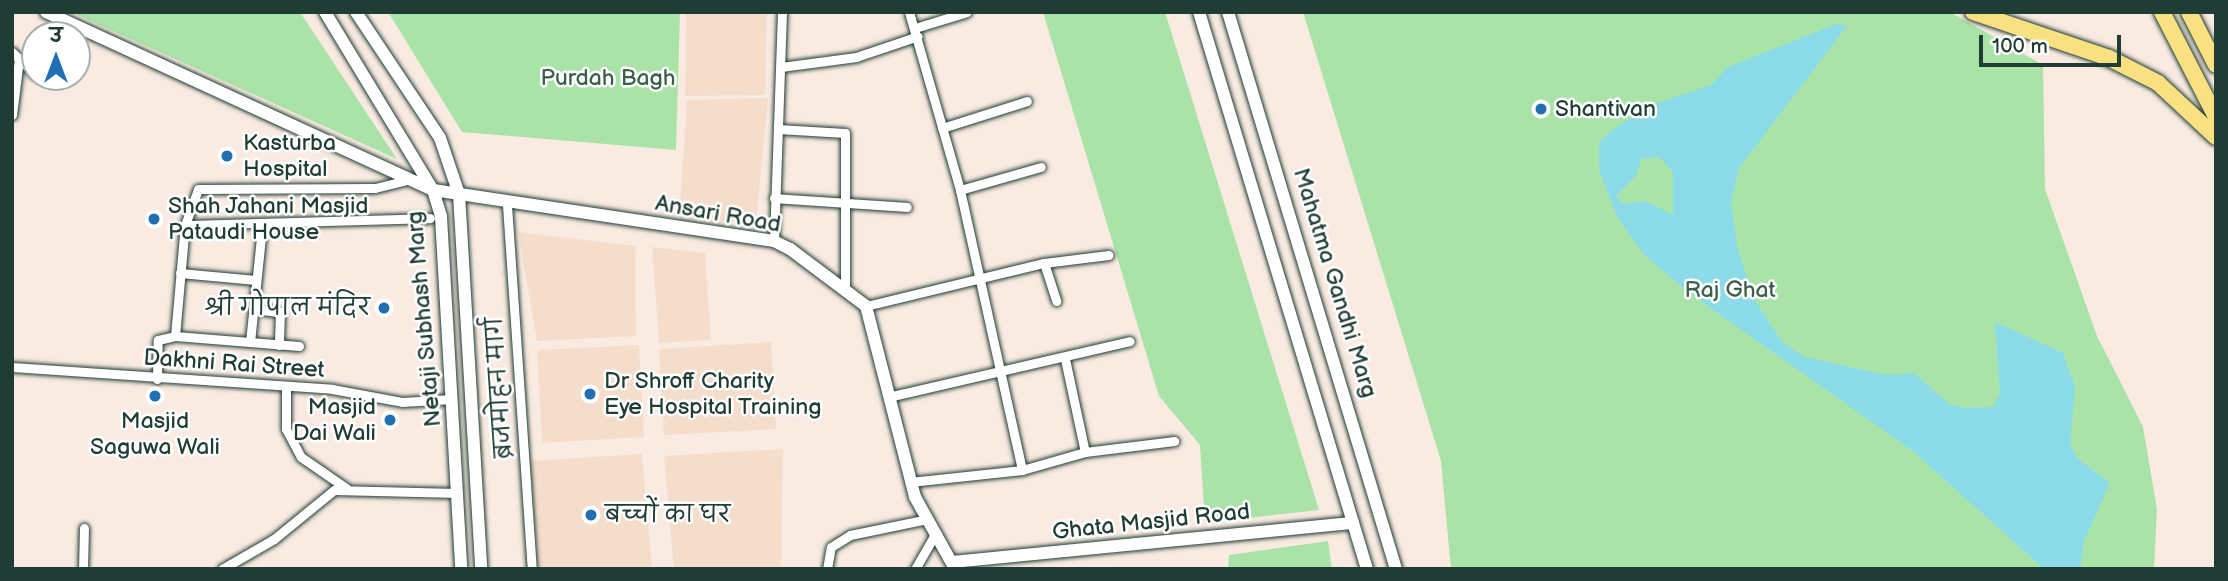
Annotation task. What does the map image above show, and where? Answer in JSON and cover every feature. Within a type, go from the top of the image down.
[{"type":"highway","points":[[1973,12],[2109,58],[2158,83],[2216,136]]},
{"type":"highway","points":[[2162,12],[2216,117]]},
{"type":"highway","points":[[2189,12],[2216,65]]},
{"type":"main road","name":"Ansari Road","points":[[46,12],[406,180],[433,190],[507,205],[774,241],[845,288],[866,306]]},
{"type":"main road","name":"Netaji Subhash Marg","points":[[324,12],[433,190],[441,218],[461,569]]},
{"type":"main road","name":"Netaji Subhash Marg","points":[[356,12],[440,138],[459,194],[481,569]]},
{"type":"main road","points":[[1199,12],[1367,569]]},
{"type":"main road","name":"Mahatma Gandhi Marg","points":[[1230,15],[1396,569]]},
{"type":"main road","points":[[866,306],[910,482],[923,520],[954,566]]},
{"type":"main road","name":"Ghata Masjid Road","points":[[954,566],[1353,523]]},
{"type":"street","points":[[774,241],[782,12]]},
{"type":"street","points":[[909,12],[960,190],[1003,374],[1022,470]]},
{"type":"street","points":[[781,67],[856,57],[967,12]]},
{"type":"street","points":[[12,115],[16,56]]},
{"type":"street","points":[[942,128],[1027,101]]},
{"type":"street","points":[[778,129],[845,133],[841,200],[845,288]]},
{"type":"street","points":[[960,190],[1041,167]]},
{"type":"street","points":[[175,336],[185,225],[198,189],[375,188],[406,180]]},
{"type":"street","points":[[774,198],[841,200],[906,207]]},
{"type":"street","name":"ब्रजमोहन मार्ग","points":[[507,205],[532,569]]},
{"type":"street","points":[[185,225],[262,227],[430,218]]},
{"type":"street","points":[[250,342],[262,227]]},
{"type":"street","points":[[866,306],[980,281],[1044,263],[1109,255]]},
{"type":"street","points":[[1044,263],[1056,301]]},
{"type":"street","points":[[180,273],[256,279]]},
{"type":"street","points":[[254,309],[280,312],[279,345]]},
{"type":"street","points":[[157,379],[158,340],[175,336],[299,346]]},
{"type":"street","points":[[888,397],[1003,374],[1130,341]]},
{"type":"street","points":[[1065,359],[1086,452]]},
{"type":"street","name":"Dakhni Rai Street","points":[[12,367],[286,386],[402,402],[452,399]]},
{"type":"street","points":[[286,386],[286,429],[301,457],[346,488]]},
{"type":"street","points":[[910,482],[1022,470],[1086,452],[1174,441]]},
{"type":"street","points":[[222,569],[274,539],[326,494],[346,488],[458,493]]},
{"type":"street","points":[[827,569],[831,547],[850,535],[923,520]]},
{"type":"street","points":[[83,569],[84,528]]},
{"type":"street","points":[[915,569],[935,536]]},
{"type":"shaded area","points":[[686,12],[767,12],[765,95],[685,96]]},
{"type":"shaded area","points":[[768,98],[756,223],[679,219],[687,100]]},
{"type":"shaded area","points":[[518,232],[635,246],[636,336],[537,341]]},
{"type":"shaded area","points":[[652,247],[705,253],[711,340],[659,343]]},
{"type":"shaded area","points":[[771,342],[776,429],[664,435],[659,349]]},
{"type":"shaded area","name":"Dr Shroff Charity Eye Hospital Training","points":[[639,345],[644,437],[542,443],[537,350]]},
{"type":"shaded area","points":[[783,449],[781,569],[674,569],[664,456]]},
{"type":"shaded area","name":"बच्चों का घर","points":[[642,454],[652,569],[538,569],[531,461]]},
{"type":"green space","points":[[71,12],[300,12],[397,159],[91,21]]},
{"type":"green space","name":"Purdah Bagh","points":[[388,12],[680,12],[676,150],[462,132]]},
{"type":"green space","points":[[1043,12],[1165,12],[1319,510],[1205,523],[1200,445],[1159,396]]},
{"type":"green space","name":"Raj Ghat","points":[[1303,12],[1950,12],[2043,65],[2045,189],[2097,336],[2143,427],[2157,509],[2154,569],[1451,569],[1441,461]]},
{"type":"green space","points":[[1328,541],[1332,569],[1228,569],[1229,555]]},
{"type":"water","points":[[1836,24],[1847,26],[1739,168],[1731,202],[1738,251],[1756,302],[1783,343],[1805,357],[1886,375],[1914,373],[1949,404],[1965,408],[1993,407],[2000,394],[1995,322],[2063,353],[2075,387],[2070,443],[2077,458],[2110,483],[2084,541],[2080,569],[2044,569],[1914,452],[1688,292],[1644,255],[1616,215],[1599,169],[1599,143],[1608,133],[1649,106],[1711,85],[1728,67]],"holes":[[[1659,157],[1673,172],[1673,215],[1645,201],[1623,204],[1616,196],[1636,176],[1641,159]]]},
{"type":"place","name":"Shantivan","points":[[1541,109]]},
{"type":"place","name":"Kasturba Hospital","points":[[227,156]]},
{"type":"place","name":"Shah Jahani Masjid Pataudi House","points":[[154,219]]},
{"type":"place","name":"श्री गोपाल मंदिर","points":[[384,308]]},
{"type":"place","name":"Dr Shroff Charity Eye Hospital Training","points":[[590,394]]},
{"type":"place","name":"Masjid Saguwa Wali","points":[[155,396]]},
{"type":"place","name":"Masjid Dai Wali","points":[[390,420]]},
{"type":"place","name":"बच्चों का घर","points":[[591,515]]}]
